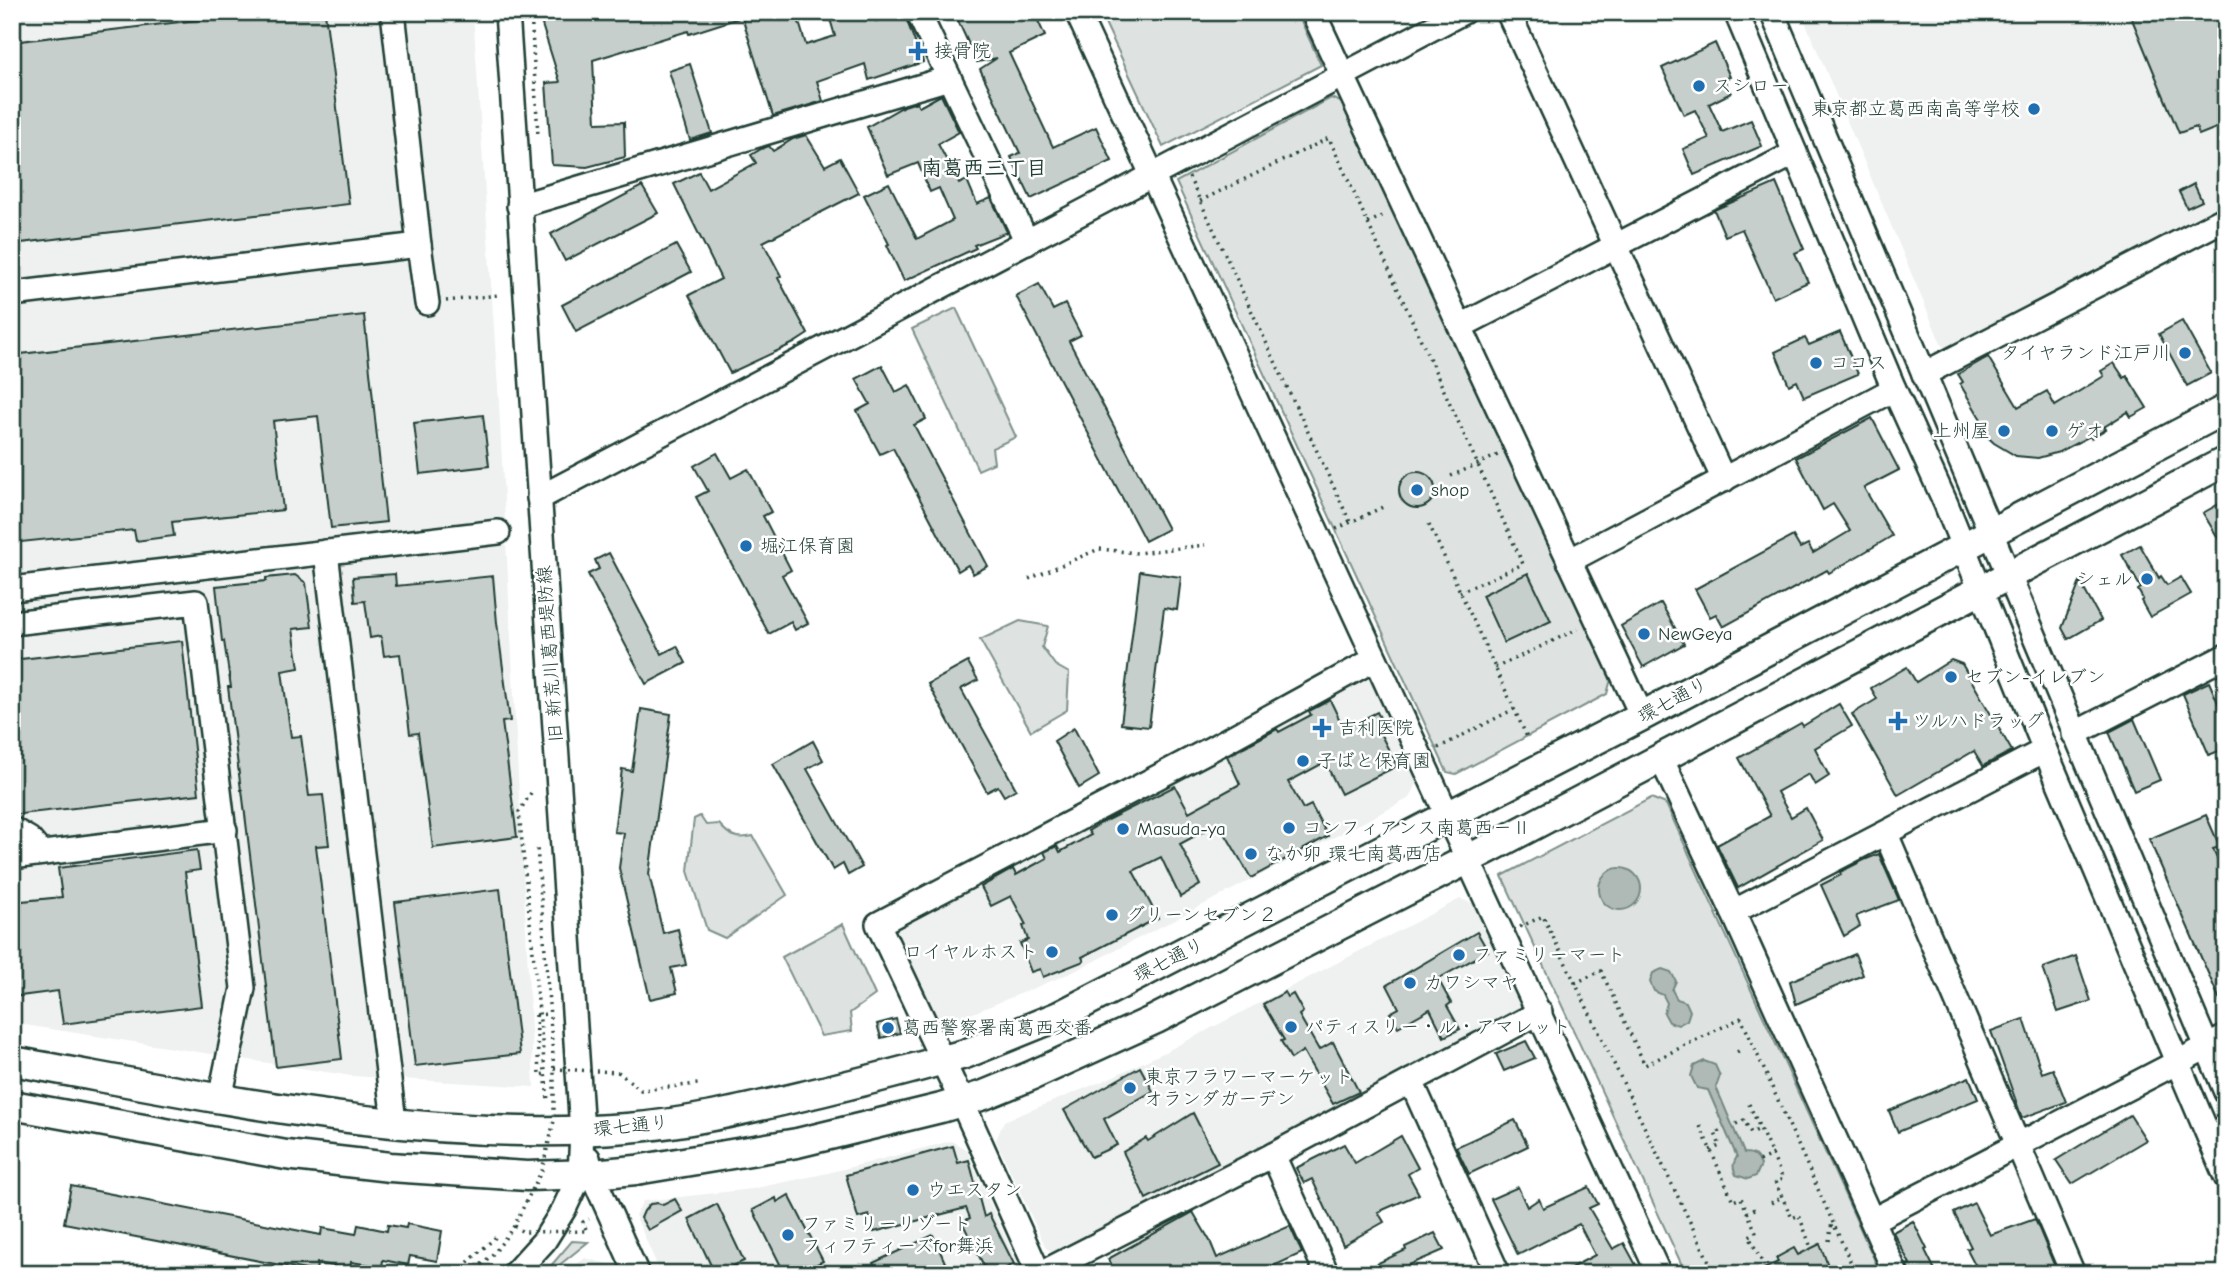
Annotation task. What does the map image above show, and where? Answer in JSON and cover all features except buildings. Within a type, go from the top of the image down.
[{"type":"main road","name":"環七通り","points":[[12,1061],[299,1111],[394,1122],[516,1130],[582,1131],[630,1128],[729,1114],[943,1060],[1059,1016],[1450,816],[2226,409]]},
{"type":"main road","points":[[12,1105],[286,1155],[454,1172],[527,1176],[636,1170],[797,1143],[962,1102],[1033,1075],[1144,1024],[1469,859],[2226,461]]},
{"type":"street","points":[[393,12],[426,303]]},
{"type":"street","name":"旧 新荒川葛西堤防線","points":[[507,12],[586,1174],[544,1241],[513,1274]]},
{"type":"street","points":[[918,12],[1027,242]]},
{"type":"street","points":[[1077,12],[1659,1274]]},
{"type":"street","points":[[1313,12],[1642,716]]},
{"type":"street","points":[[540,498],[1463,12]]},
{"type":"street","points":[[1508,12],[1724,480]]},
{"type":"street","points":[[1735,12],[1946,504],[2045,750],[2226,1177]]},
{"type":"street","points":[[1772,12],[2074,734],[2216,1042],[2226,1092]]},
{"type":"street","points":[[519,206],[949,78]]},
{"type":"street","points":[[1461,326],[1795,153]]},
{"type":"street","points":[[1924,374],[2224,223]]},
{"type":"street","points":[[12,294],[419,245]]},
{"type":"street","points":[[1569,561],[1894,388]]},
{"type":"street","points":[[12,589],[498,531]]},
{"type":"street","points":[[326,552],[394,1122]]},
{"type":"street","points":[[12,623],[196,602],[243,989],[220,1098]]},
{"type":"street","points":[[2074,734],[2226,656]]},
{"type":"street","points":[[1375,659],[1200,755],[878,924],[943,1060],[1039,1274],[1273,1155],[1540,1012]]},
{"type":"street","points":[[1733,912],[2045,750]]},
{"type":"street","points":[[1661,758],[1896,1274]]},
{"type":"street","points":[[12,829],[29,839],[41,853]]},
{"type":"street","points":[[12,857],[225,831]]},
{"type":"street","points":[[1886,834],[2073,1274]]},
{"type":"street","points":[[1873,1220],[2216,1042]]},
{"type":"street","points":[[1411,1081],[1498,1274]]},
{"type":"street","points":[[1273,1155],[1327,1274]]},
{"type":"street","points":[[586,1174],[637,1274]]},
{"type":"path","points":[[531,12],[538,146]]},
{"type":"path","points":[[1200,201],[1329,138],[1523,564],[1460,592]]},
{"type":"path","points":[[1188,175],[1350,522]]},
{"type":"path","points":[[426,303],[498,295]]},
{"type":"path","points":[[1451,476],[1506,451]]},
{"type":"path","points":[[1336,529],[1385,506]]},
{"type":"path","points":[[1429,524],[1527,737]]},
{"type":"path","points":[[1029,579],[1099,549],[1137,553],[1205,545]]},
{"type":"path","points":[[1495,668],[1587,625]]},
{"type":"path","points":[[1437,749],[1514,709]]},
{"type":"path","points":[[531,793],[519,812],[548,1101]]},
{"type":"path","points":[[498,1235],[465,1265],[471,1274],[495,1252],[514,1226],[537,1181],[554,1121],[554,1069],[537,846]]},
{"type":"path","points":[[1518,928],[1543,916],[1714,1274]]},
{"type":"path","points":[[1575,983],[1601,971],[1645,1065],[1741,1018],[1856,1274]]},
{"type":"path","points":[[545,1074],[539,1074],[536,1015],[549,1014]]},
{"type":"path","points":[[1737,1052],[1742,1049]]},
{"type":"path","points":[[554,1069],[618,1072],[641,1090],[698,1084]]},
{"type":"path","points":[[1749,1104],[1774,1154],[1783,1179],[1775,1182],[1791,1218],[1799,1215],[1810,1245]]},
{"type":"path","points":[[1736,1124],[1744,1120],[1751,1133],[1760,1129]]},
{"type":"path","points":[[1700,1126],[1733,1201],[1741,1198],[1756,1232],[1749,1236],[1764,1266]]},
{"type":"path","points":[[1710,1150],[1720,1146],[1715,1133],[1721,1130]]},
{"type":"path","points":[[1759,1161],[1774,1154]]},
{"type":"path","points":[[1770,1203],[1782,1197]]},
{"type":"path","points":[[1747,1213],[1759,1207]]},
{"type":"path","points":[[514,1226],[523,1231],[589,1231],[595,1225],[592,1219],[585,1220],[583,1226],[586,1229]]},
{"type":"path","points":[[1829,1241],[1832,1220]]},
{"type":"shaded area","points":[[12,12],[473,12],[499,403],[534,1087],[352,1076],[12,1023]]},
{"type":"shaded area","points":[[1100,12],[1297,12],[1321,65],[1163,147]]},
{"type":"shaded area","name":"東京都立葛西南高等学校","points":[[1801,12],[2226,12],[2226,206],[1955,349],[1942,346]]},
{"type":"shaded area","points":[[1331,98],[1348,105],[1611,679],[1607,694],[1456,774],[1447,772],[1176,182]]},
{"type":"shaded area","points":[[956,308],[1016,437],[992,448],[994,463],[978,470],[912,329]]},
{"type":"shaded area","points":[[1020,621],[1048,626],[1042,647],[1055,665],[1069,673],[1067,710],[1031,731],[980,640]]},
{"type":"shaded area","points":[[1366,679],[1373,683],[1418,781],[1410,798],[1073,972],[944,1025],[937,1022],[893,930]]},
{"type":"shaded area","points":[[1651,798],[1666,804],[1881,1274],[1686,1274],[1502,876]]},
{"type":"shaded area","points":[[700,816],[706,825],[719,824],[734,836],[753,836],[787,895],[725,938],[707,930],[688,871],[694,819]]},
{"type":"shaded area","points":[[1620,868],[1635,874],[1641,889],[1635,904],[1620,910],[1605,904],[1599,889],[1605,874]]},
{"type":"shaded area","points":[[1460,899],[1475,904],[1519,1005],[1516,1013],[1055,1254],[1046,1248],[996,1140],[1004,1121],[1103,1081],[1169,1050]]},
{"type":"shaded area","points":[[843,924],[875,995],[850,1013],[852,1031],[821,1036],[782,957]]},
{"type":"shaded area","points":[[1662,969],[1671,972],[1676,981],[1672,990],[1677,999],[1686,1002],[1690,1011],[1687,1020],[1678,1025],[1669,1022],[1664,1013],[1667,1003],[1663,995],[1654,991],[1650,982],[1653,973]]},
{"type":"shaded area","points":[[1704,1061],[1715,1065],[1720,1076],[1716,1087],[1744,1153],[1755,1156],[1761,1165],[1756,1176],[1748,1179],[1736,1175],[1734,1162],[1737,1157],[1708,1090],[1697,1088],[1691,1076],[1694,1066]]},
{"type":"shaded area","points":[[951,1141],[966,1149],[1021,1272],[1018,1274],[661,1274],[635,1215],[643,1201],[752,1189],[828,1173]]},
{"type":"shaded area","points":[[572,1241],[588,1242],[552,1271],[549,1268]]},
{"type":"shaded area","points":[[585,1258],[611,1265],[615,1274],[565,1274]]},
{"type":"place","name":"接骨院","points":[[918,51]]},
{"type":"place","name":"スシロー","points":[[1699,86]]},
{"type":"place","name":"東京都立葛西南高等学校","points":[[2034,109]]},
{"type":"place","name":"タイヤランド江戸川","points":[[2185,353]]},
{"type":"place","name":"ココス","points":[[1816,363]]},
{"type":"place","name":"上州屋","points":[[2004,431]]},
{"type":"place","name":"ゲオ","points":[[2052,431]]},
{"type":"place","name":"shop","points":[[1417,490]]},
{"type":"place","name":"堀江保育園","points":[[746,546]]},
{"type":"place","name":"シェル","points":[[2147,579]]},
{"type":"place","name":"NewGeya","points":[[1644,634]]},
{"type":"place","name":"セブン-イレブン","points":[[1951,677]]},
{"type":"place","name":"ツルハドラッグ","points":[[1898,721]]},
{"type":"place","name":"吉利医院","points":[[1322,728]]},
{"type":"place","name":"子ばと保育園","points":[[1303,761]]},
{"type":"place","name":"コンフィアンス南葛西－Ⅱ","points":[[1289,828]]},
{"type":"place","name":"Masuda-ya","points":[[1123,829]]},
{"type":"place","name":"なか卯 環七南葛西店","points":[[1251,854]]},
{"type":"place","name":"グリーンセブン２","points":[[1112,915]]},
{"type":"place","name":"ロイヤルホスト","points":[[1052,952]]},
{"type":"place","name":"ファミリーマート","points":[[1459,955]]},
{"type":"place","name":"カワシマヤ","points":[[1410,983]]},
{"type":"place","name":"パティスリー・ル・アマレット","points":[[1291,1027]]},
{"type":"place","name":"葛西警察署南葛西交番","points":[[888,1028]]},
{"type":"place","name":"東京フラワーマーケット オランダガーデン","points":[[1130,1088]]},
{"type":"place","name":"ウエスタン","points":[[913,1190]]},
{"type":"place","name":"ファミリーリゾート フィフティーズfor舞浜","points":[[788,1235]]},
{"type":"district","name":"南葛西三丁目","points":[[984,168]]}]
